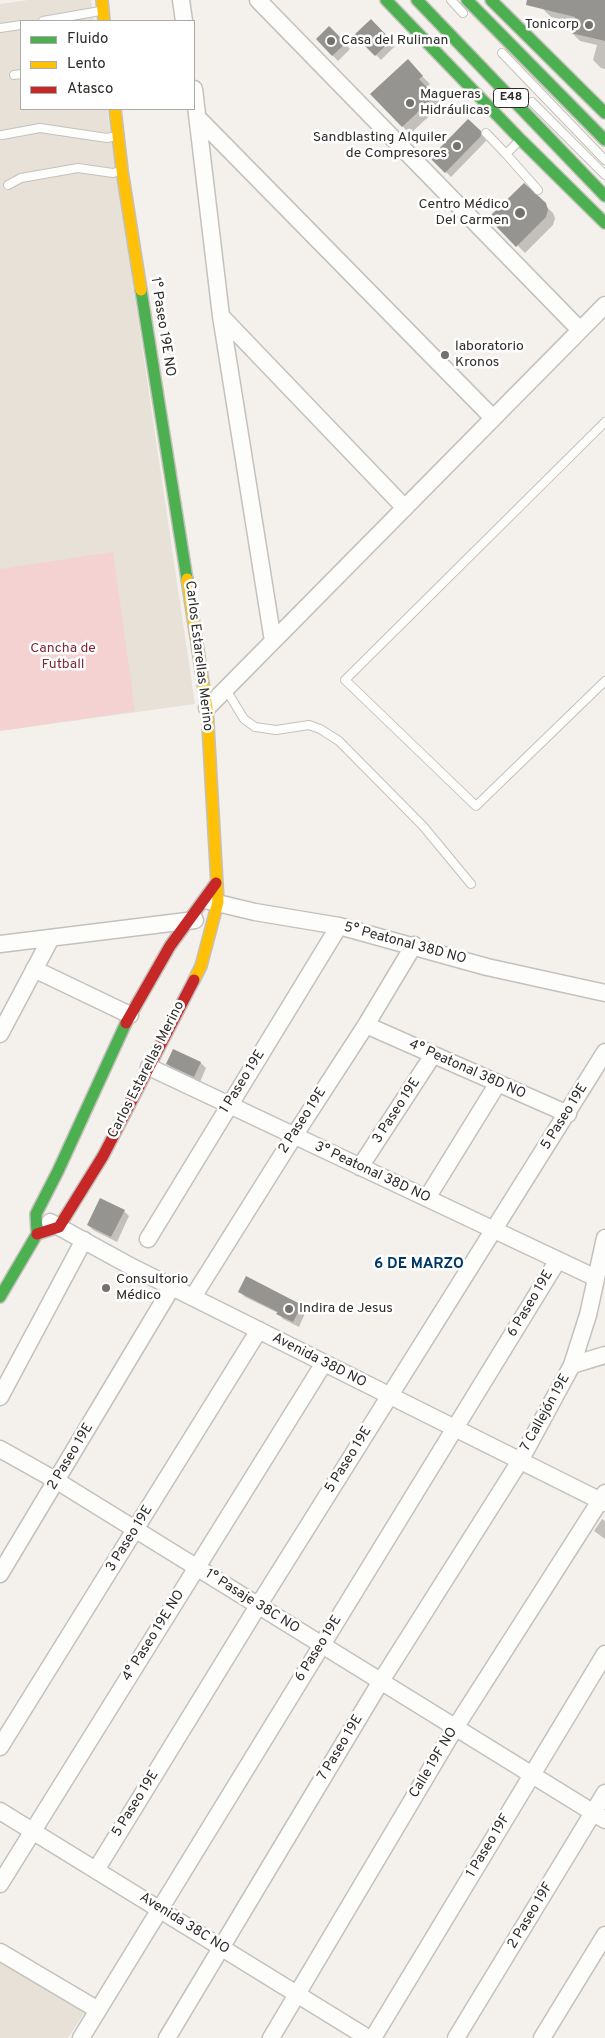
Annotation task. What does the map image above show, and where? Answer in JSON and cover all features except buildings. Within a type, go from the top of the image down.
[{"type":"street","points":[[181,0],[184,20]]},
{"type":"street","points":[[258,0],[580,330]]},
{"type":"street","name":"E48","points":[[386,0],[521,140],[605,223]]},
{"type":"street","name":"E48","points":[[417,0],[605,196]]},
{"type":"street","name":"E48","points":[[468,0],[605,140]]},
{"type":"street","points":[[491,0],[605,113]]},
{"type":"street","points":[[195,96],[221,316],[272,641]]},
{"type":"street","name":"1° Paseo 19E NO","points":[[115,110],[122,170],[183,550]]},
{"type":"street","points":[[198,118],[493,418]]},
{"type":"street","points":[[207,708],[605,305]]},
{"type":"street","points":[[221,316],[405,508]]},
{"type":"street","name":"Carlos Estarellas Merino","points":[[59,1227],[104,1156],[201,966],[212,922],[211,901],[216,883],[207,708],[183,550]]},
{"type":"street","points":[[0,1297],[37,1234],[36,1214],[58,1171],[130,1015],[170,946],[211,901]]},
{"type":"street","name":"5° Peatonal 38D NO","points":[[211,901],[255,912],[339,926],[414,945],[487,967],[605,993]]},
{"type":"street","points":[[0,944],[192,920],[212,922]]},
{"type":"street","name":"1 Paseo 19E","points":[[148,1239],[339,926]]},
{"type":"street","points":[[0,1034],[50,938]]},
{"type":"street","name":"2 Paseo 19E","points":[[193,1298],[366,1025],[414,945]]},
{"type":"street","points":[[34,969],[130,1015]]},
{"type":"street","name":"4° Peatonal 38D NO","points":[[366,1025],[568,1114]]},
{"type":"street","name":"5 Paseo 19E","points":[[96,1870],[258,1606],[568,1114],[605,1052]]},
{"type":"street","name":"3 Paseo 19E","points":[[360,1167],[433,1055]]},
{"type":"street","name":"3° Peatonal 38D NO","points":[[149,1067],[596,1278]]},
{"type":"street","points":[[427,1198],[498,1083]]},
{"type":"street","name":"Avenida 38D NO","points":[[36,1214],[193,1298],[520,1461],[604,1499]]},
{"type":"street","points":[[37,1234],[59,1227]]},
{"type":"street","name":"7 Callejón 19E","points":[[520,1461],[572,1365],[588,1315],[605,1238]]},
{"type":"street","points":[[0,1397],[84,1240]]},
{"type":"street","name":"6 Paseo 19E","points":[[80,2038],[456,1429],[558,1260]]},
{"type":"street","name":"2 Paseo 19E","points":[[0,1574],[172,1287]]},
{"type":"street","name":"3 Paseo 19E","points":[[0,1747],[258,1330]]},
{"type":"street","points":[[572,1365],[605,1356]]},
{"type":"street","name":"4° Paseo 19E NO","points":[[0,1884],[324,1363]]},
{"type":"street","name":"1° Pasaje 38C NO","points":[[0,1449],[57,1481],[599,1817]]},
{"type":"street","name":"7 Paseo 19E","points":[[167,2038],[381,1681],[520,1461]]},
{"type":"street","name":"Calle 19F NO","points":[[270,2038],[456,1728],[604,1499]]},
{"type":"street","name":"1 Paseo 19F","points":[[373,2038],[605,1654]]},
{"type":"street","name":"2 Paseo 19F","points":[[456,2038],[599,1817],[605,1793]]},
{"type":"street","name":"Avenida 38C NO","points":[[0,1811],[368,2038]]},
{"type":"street","points":[[542,2038],[605,1935]]},
{"type":"street","points":[[0,1952],[98,2010]]},
{"type":"lane","points":[[450,0],[471,21]]},
{"type":"lane","points":[[49,20],[103,11]]},
{"type":"lane","points":[[0,28],[20,25]]},
{"type":"lane","points":[[498,49],[605,160]]},
{"type":"lane","points":[[528,98],[605,175]]},
{"type":"lane","points":[[2,135],[40,128],[107,138],[118,136]]},
{"type":"lane","points":[[486,133],[538,190]]},
{"type":"lane","points":[[506,154],[521,140]]},
{"type":"lane","points":[[8,185],[21,178],[78,168],[113,173],[122,170]]},
{"type":"lane","points":[[605,422],[345,680],[476,806],[605,681]]},
{"type":"lane","points":[[225,688],[244,719],[255,727],[276,730],[309,725],[320,729],[339,741],[423,826],[471,884]]},
{"type":"shaded area","points":[[28,0],[91,0],[94,20],[20,20],[20,110],[107,110],[195,704],[0,731],[0,4]]},
{"type":"shaded area","points":[[0,1960],[85,2012],[68,2038],[0,2038]]},
{"type":"green space","name":"Cancha de Futball","points":[[113,552],[135,711],[0,731],[0,569]]},
{"type":"traffic: fast","points":[[386,0],[521,140],[605,223]]},
{"type":"traffic: fast","points":[[417,0],[605,196]]},
{"type":"traffic: fast","points":[[467,0],[605,140]]},
{"type":"traffic: fast","points":[[491,0],[605,113]]},
{"type":"traffic: fast","points":[[141,290],[187,579]]},
{"type":"traffic: fast","points":[[0,1297],[37,1234],[36,1214],[58,1171],[126,1023]]},
{"type":"traffic: slow","points":[[102,0],[104,20]]},
{"type":"traffic: slow","points":[[115,110],[122,170],[141,290]]},
{"type":"traffic: slow","points":[[187,579],[207,708],[218,902],[201,966],[194,980]]},
{"type":"traffic: jam","points":[[126,1023],[170,946],[216,883]]},
{"type":"traffic: jam","points":[[37,1234],[59,1227],[103,1156],[194,980]]},
{"type":"place","name":"Tonicorp","points":[[589,25]]},
{"type":"place","name":"Casa del Ruliman","points":[[331,41]]},
{"type":"place","name":"Magueras Hidráulicas","points":[[410,103]]},
{"type":"place","name":"Sandblasting Alquiler de Compresores","points":[[457,146]]},
{"type":"place","name":"Centro Médico Del Carmen","points":[[520,213]]},
{"type":"place","name":"laboratorio Kronos","points":[[445,355]]},
{"type":"place","name":"Consultorio Médico","points":[[106,1288]]},
{"type":"place","name":"Indira de Jesus","points":[[289,1309]]},
{"type":"district","name":"6 DE MARZO","points":[[419,1265]]}]
